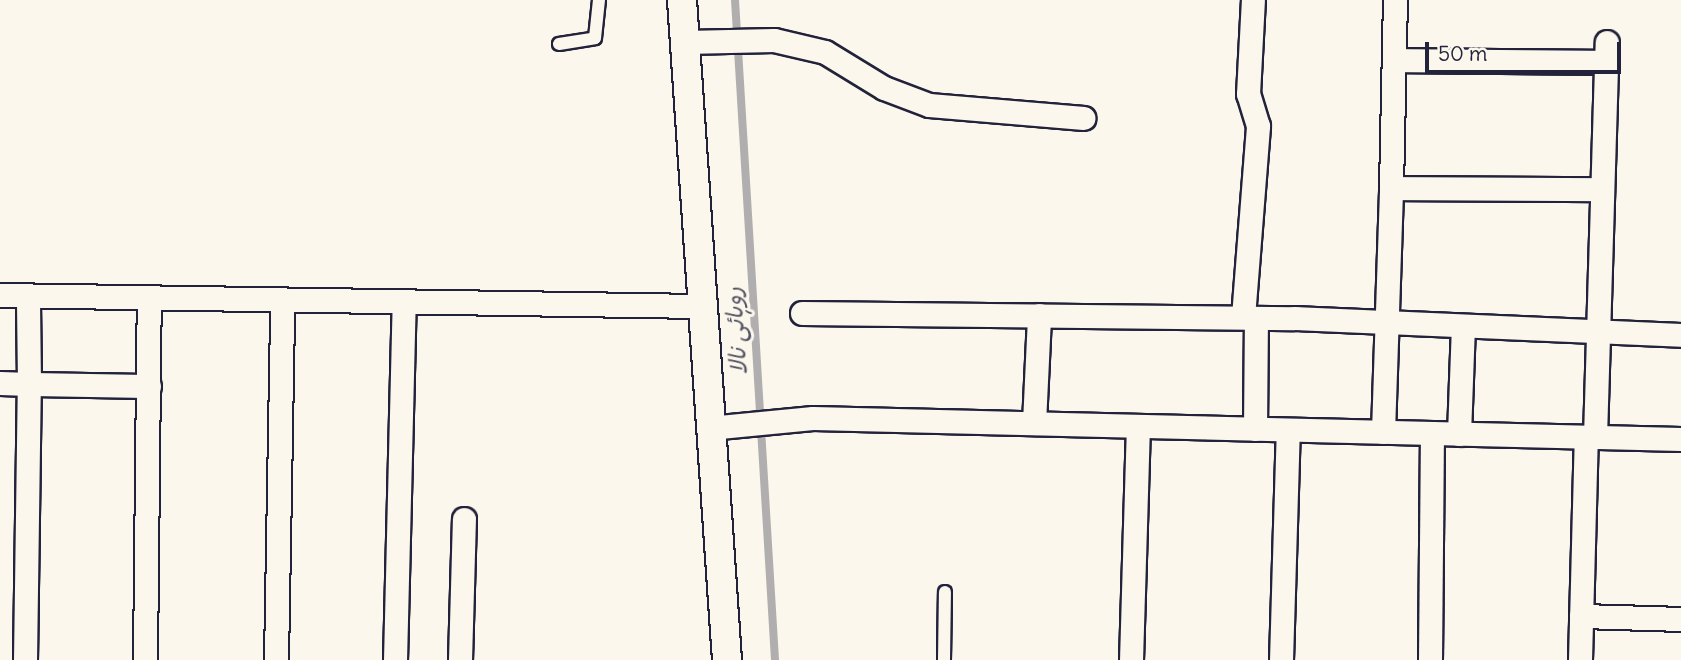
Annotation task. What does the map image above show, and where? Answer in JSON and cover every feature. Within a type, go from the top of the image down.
[{"type":"street","points":[[682,0],[698,41],[703,306],[717,427],[727,660]]},
{"type":"street","points":[[1253,0],[1248,94],[1258,126],[1250,318],[1255,429]]},
{"type":"street","points":[[1383,432],[1395,0]]},
{"type":"street","points":[[698,41],[774,40],[825,52],[884,88],[929,106],[1083,118]]},
{"type":"street","points":[[1394,60],[1607,52],[1598,189],[1601,332],[1590,437],[1580,660]]},
{"type":"street","points":[[1391,188],[1598,189]]},
{"type":"street","points":[[0,295],[703,306]]},
{"type":"street","points":[[24,660],[28,296]]},
{"type":"street","points":[[145,660],[149,298]]},
{"type":"street","points":[[276,660],[282,300]]},
{"type":"street","points":[[395,660],[404,302]]},
{"type":"street","points":[[802,313],[1250,318],[1681,335]]},
{"type":"street","points":[[1034,424],[1039,315]]},
{"type":"street","points":[[1459,434],[1463,326]]},
{"type":"street","points":[[0,383],[149,386]]},
{"type":"street","points":[[717,427],[789,420],[1681,439]]},
{"type":"street","points":[[1131,660],[1138,426]]},
{"type":"street","points":[[1281,660],[1288,430]]},
{"type":"street","points":[[1430,660],[1432,433]]},
{"type":"street","points":[[460,660],[464,519]]},
{"type":"street","points":[[1581,616],[1681,619]]},
{"type":"lane","points":[[559,44],[595,38],[599,0]]},
{"type":"lane","points":[[944,660],[945,592]]},
{"type":"waterway","name":"روہائی نالا","points":[[735,0],[775,660]]}]
